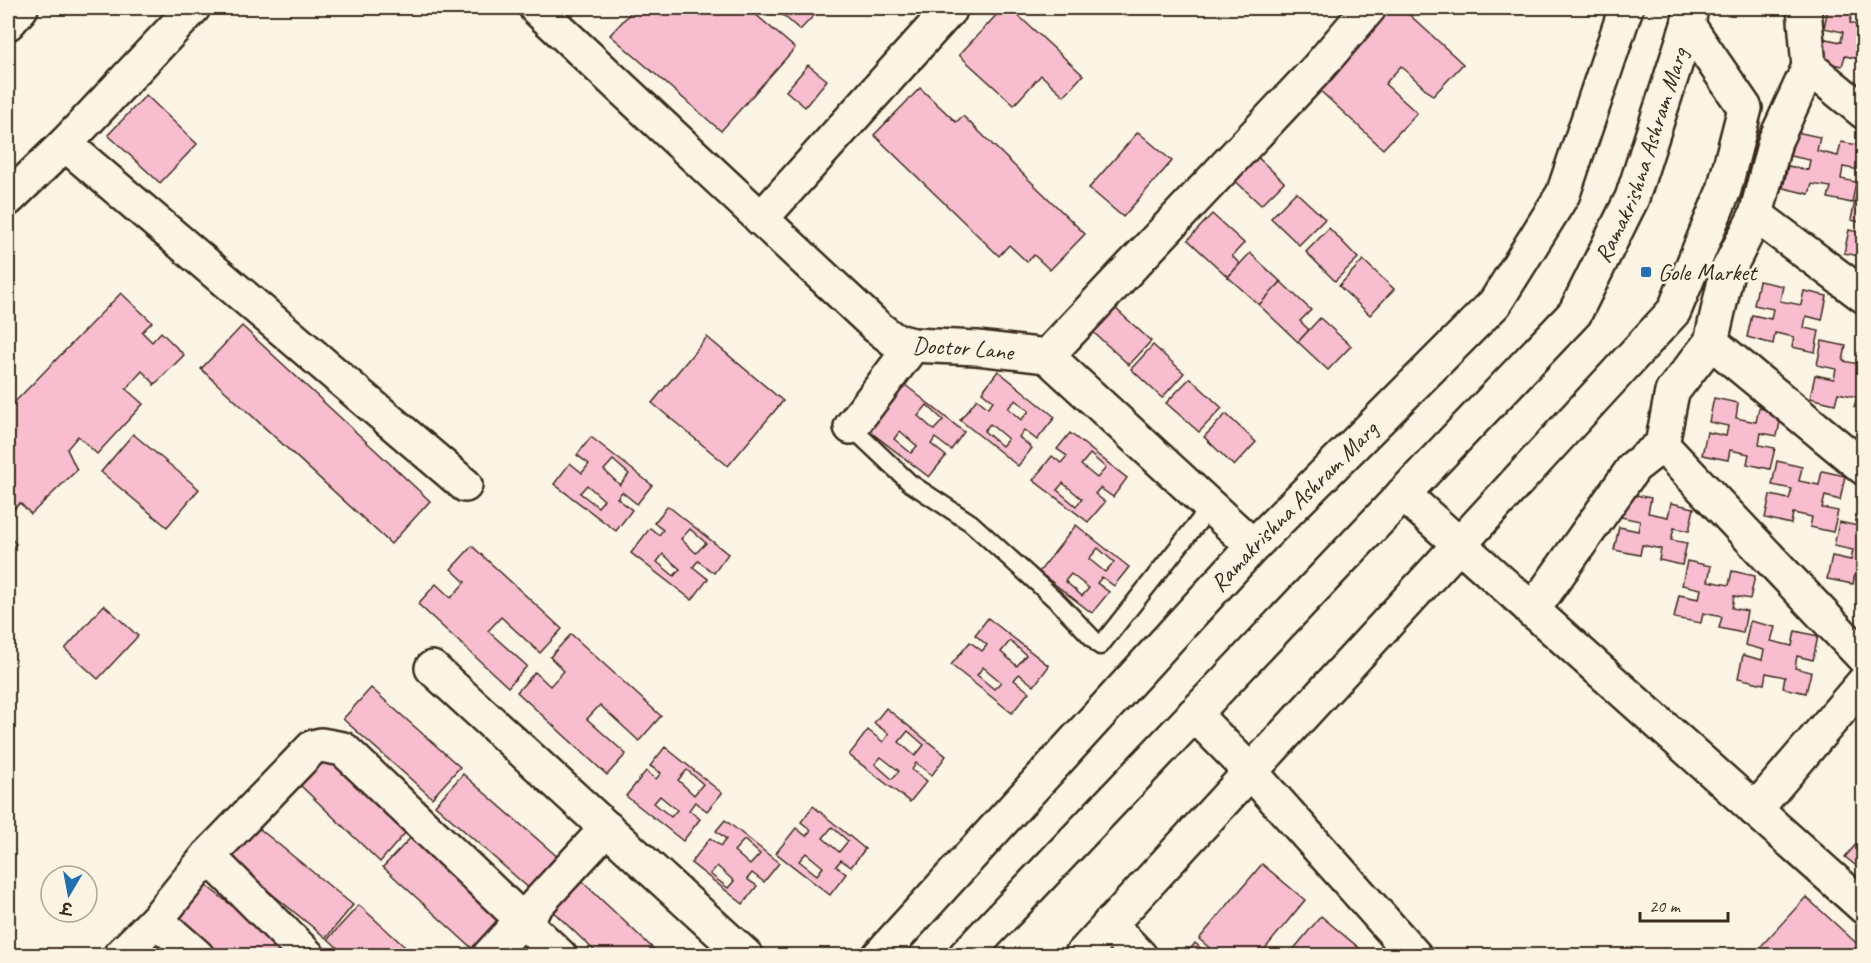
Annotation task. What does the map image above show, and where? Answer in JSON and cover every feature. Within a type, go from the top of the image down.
[{"type":"street","points":[[8,23],[21,8]]},
{"type":"street","points":[[8,199],[65,144],[193,8]]},
{"type":"street","points":[[761,219],[951,8]]},
{"type":"street","name":"Doctor Lane","points":[[554,13],[761,219],[877,327],[894,340],[913,345],[977,348],[1047,356],[1317,69],[1369,8]]},
{"type":"street","name":"Ramakrishna Ashram Marg","points":[[879,956],[1253,546],[1495,303],[1563,194],[1626,8]]},
{"type":"street","points":[[1532,611],[1634,467],[1662,445],[1672,392],[1711,342],[1727,272],[1756,215],[1775,141],[1809,67],[1804,8]]},
{"type":"street","points":[[1081,956],[1674,311],[1725,190],[1745,108],[1689,16]]},
{"type":"street","name":"Ramakrishna Ashram Marg","points":[[965,956],[1575,313],[1632,198],[1689,16]]},
{"type":"street","points":[[1809,67],[1863,112]]},
{"type":"street","points":[[65,144],[465,485]]},
{"type":"street","points":[[1756,215],[1863,296]]},
{"type":"street","points":[[1711,342],[1863,468]]},
{"type":"street","points":[[851,427],[913,345]]},
{"type":"street","points":[[1047,356],[1253,546]]},
{"type":"street","points":[[1662,445],[1863,658]]},
{"type":"street","points":[[1403,494],[1863,908]]},
{"type":"street","points":[[432,668],[746,956]]},
{"type":"street","points":[[1755,810],[1863,682]]},
{"type":"street","points":[[1194,714],[1250,771],[1415,956]]},
{"type":"street","points":[[120,956],[156,920],[208,856],[313,747],[327,745],[343,749],[560,956]]},
{"type":"street","points":[[489,956],[607,828]]},
{"type":"street","points":[[208,856],[308,956]]},
{"type":"street","points":[[156,920],[197,956]]},
{"type":"street","points":[[1109,924],[1140,956]]},
{"type":"lane","points":[[851,427],[910,483],[971,523],[1059,603],[1100,646],[1211,506]]},
{"type":"building","points":[[635,8],[748,8],[795,48],[721,131],[610,35]]},
{"type":"building","points":[[775,8],[821,8],[800,30]]},
{"type":"building","points":[[1003,8],[1010,8],[1083,75],[1064,96],[1041,75],[1014,105],[959,55]]},
{"type":"building","points":[[1386,8],[1402,8],[1463,64],[1433,96],[1401,66],[1385,84],[1417,113],[1383,149],[1314,85]]},
{"type":"building","points":[[1828,8],[1853,9],[1850,23],[1864,27],[1864,60],[1845,56],[1842,66],[1816,61],[1821,38],[1841,42],[1843,32],[1824,28]]},
{"type":"building","points":[[808,65],[827,80],[805,107],[786,91]]},
{"type":"building","points":[[920,88],[956,122],[963,116],[1085,234],[1050,270],[1034,255],[1027,262],[1009,245],[999,256],[874,135]]},
{"type":"building","points":[[146,95],[197,144],[160,183],[108,135]]},
{"type":"building","points":[[1138,132],[1172,161],[1123,217],[1089,188]]},
{"type":"building","points":[[1796,132],[1820,137],[1817,151],[1838,156],[1841,142],[1864,146],[1859,170],[1843,167],[1841,179],[1856,182],[1852,203],[1828,198],[1831,187],[1812,184],[1809,194],[1783,188],[1788,166],[1808,170],[1810,160],[1790,156]]},
{"type":"building","points":[[1252,152],[1284,182],[1261,205],[1229,175]]},
{"type":"building","points":[[1296,192],[1325,219],[1299,245],[1271,218]]},
{"type":"building","points":[[1856,196],[1864,197],[1864,223],[1851,220]]},
{"type":"building","points":[[1212,214],[1244,243],[1232,256],[1240,264],[1228,277],[1188,240]]},
{"type":"building","points":[[1329,228],[1358,258],[1335,281],[1306,252]]},
{"type":"building","points":[[1849,230],[1864,233],[1864,257],[1844,253]]},
{"type":"building","points":[[1250,253],[1281,282],[1259,305],[1228,277]]},
{"type":"building","points":[[1363,260],[1394,289],[1370,315],[1339,286]]},
{"type":"building","points":[[1759,281],[1783,286],[1780,301],[1801,305],[1804,291],[1827,296],[1822,320],[1806,316],[1804,328],[1819,331],[1815,352],[1792,347],[1794,337],[1775,333],[1773,344],[1747,337],[1752,315],[1771,319],[1773,309],[1754,305]]},
{"type":"building","points":[[1281,282],[1311,310],[1300,321],[1309,330],[1298,342],[1259,305]]},
{"type":"building","points":[[121,293],[152,322],[142,332],[152,342],[161,332],[184,355],[154,385],[142,371],[126,389],[143,404],[97,454],[78,436],[67,449],[77,470],[31,514],[20,503],[9,514],[8,409]]},
{"type":"building","points":[[1115,308],[1151,341],[1129,365],[1093,332]]},
{"type":"building","points":[[1320,318],[1351,346],[1328,370],[1298,342]]},
{"type":"building","points":[[242,326],[430,501],[391,544],[201,369]]},
{"type":"building","points":[[707,337],[783,401],[728,466],[652,403]]},
{"type":"building","points":[[1822,341],[1846,346],[1843,361],[1864,365],[1864,409],[1854,407],[1857,397],[1838,393],[1835,404],[1810,398],[1815,375],[1834,379],[1836,369],[1817,365]]},
{"type":"building","points":[[1153,345],[1184,373],[1162,398],[1131,369]]},
{"type":"building","points":[[998,371],[1055,417],[1037,440],[1024,430],[1019,437],[1032,448],[1018,466],[960,420],[977,399],[988,408],[993,401],[982,392]],"holes":[[[1016,400],[1029,411],[1021,420],[1008,408]],[[990,424],[1008,439],[1002,446],[984,431]]]},
{"type":"building","points":[[1190,378],[1222,408],[1199,432],[1166,403]]},
{"type":"building","points":[[904,384],[964,432],[951,450],[935,438],[931,444],[946,456],[929,477],[868,430]],"holes":[[[927,405],[943,420],[934,430],[918,416]],[[900,431],[917,446],[911,453],[894,439]]]},
{"type":"building","points":[[1714,398],[1738,403],[1736,418],[1756,422],[1759,408],[1782,413],[1777,436],[1761,433],[1759,445],[1775,448],[1770,469],[1747,464],[1749,454],[1730,450],[1728,460],[1702,455],[1707,432],[1726,436],[1728,426],[1709,422]]},
{"type":"building","points":[[1226,414],[1256,442],[1234,466],[1204,437]]},
{"type":"building","points":[[1070,433],[1127,478],[1113,497],[1100,488],[1095,494],[1105,502],[1088,522],[1033,480],[1052,456],[1061,463],[1067,456],[1057,449]],"holes":[[[1090,454],[1106,468],[1097,478],[1081,465]],[[1063,483],[1082,499],[1076,506],[1057,490]]]},
{"type":"building","points":[[133,434],[199,489],[167,527],[101,472]]},
{"type":"building","points":[[591,437],[652,485],[637,504],[622,492],[617,498],[632,510],[616,531],[554,484],[570,463],[582,473],[589,464],[577,455]],"holes":[[[613,460],[629,474],[620,485],[604,470]],[[587,485],[604,500],[598,507],[580,493]]]},
{"type":"building","points":[[1777,461],[1802,467],[1799,481],[1819,485],[1822,471],[1845,476],[1840,500],[1825,496],[1822,508],[1838,511],[1833,532],[1810,527],[1812,517],[1793,513],[1791,524],[1765,518],[1770,495],[1789,499],[1792,489],[1772,485]]},
{"type":"building","points":[[1626,493],[1651,498],[1648,513],[1668,517],[1671,503],[1694,508],[1689,531],[1674,528],[1671,540],[1687,543],[1682,565],[1659,560],[1661,549],[1642,545],[1640,555],[1614,550],[1619,527],[1638,531],[1640,521],[1621,517]]},
{"type":"building","points":[[668,506],[728,554],[714,573],[698,561],[693,567],[708,579],[692,600],[631,553],[650,528],[659,535],[663,530],[654,523]],"holes":[[[690,529],[706,543],[696,553],[681,539]],[[663,554],[680,569],[674,576],[657,562]]]},
{"type":"building","points":[[1839,522],[1863,527],[1860,542],[1864,542],[1864,576],[1855,574],[1853,584],[1827,579],[1832,556],[1851,560],[1853,550],[1834,546]]},
{"type":"building","points":[[1076,525],[1129,567],[1114,586],[1102,577],[1097,583],[1109,592],[1092,613],[1039,572]],"holes":[[[1098,548],[1114,562],[1105,572],[1089,559]],[[1071,574],[1089,588],[1082,596],[1065,581]]]},
{"type":"building","points":[[8,535],[16,544],[8,552]]},
{"type":"building","points":[[472,546],[562,629],[540,653],[501,617],[488,631],[527,666],[508,687],[418,604],[436,584],[451,598],[465,582],[451,569]]},
{"type":"building","points":[[1687,561],[1711,566],[1708,581],[1729,585],[1732,571],[1755,576],[1750,599],[1734,596],[1732,608],[1747,611],[1743,633],[1719,628],[1722,617],[1703,613],[1701,623],[1674,618],[1679,595],[1699,599],[1701,589],[1682,585]]},
{"type":"building","points":[[104,605],[138,636],[98,679],[65,649]]},
{"type":"building","points":[[988,618],[1049,666],[1034,686],[1019,674],[1014,680],[1029,692],[1012,713],[951,665],[970,642],[982,651],[987,645],[975,635]],"holes":[[[1010,641],[1026,655],[1017,666],[1001,652]],[[983,667],[1001,682],[994,689],[977,675]]]},
{"type":"building","points":[[1750,621],[1775,627],[1771,641],[1792,646],[1795,631],[1818,636],[1813,660],[1797,656],[1795,668],[1811,672],[1806,693],[1783,688],[1785,677],[1766,673],[1764,684],[1738,678],[1743,655],[1762,660],[1764,650],[1745,645]]},
{"type":"building","points":[[571,634],[661,716],[639,741],[600,705],[587,719],[626,754],[607,775],[517,692],[535,672],[550,686],[564,671],[550,657]]},
{"type":"building","points":[[371,688],[460,767],[432,798],[343,719]]},
{"type":"building","points":[[886,708],[946,756],[932,775],[916,763],[912,770],[927,781],[910,802],[849,755],[868,730],[883,742],[889,734],[874,723]],"holes":[[[908,731],[924,745],[915,756],[899,742]],[[881,757],[899,771],[892,779],[875,764]]]},
{"type":"building","points":[[665,747],[722,793],[707,811],[695,802],[689,810],[700,819],[683,841],[626,796],[646,771],[656,779],[661,773],[650,766]],"holes":[[[687,770],[703,784],[694,795],[678,780]],[[660,796],[677,810],[671,817],[654,803]]]},
{"type":"building","points":[[331,752],[412,825],[380,862],[300,785]]},
{"type":"building","points":[[463,774],[568,866],[540,898],[435,805]]},
{"type":"building","points":[[813,806],[865,849],[851,867],[841,860],[836,866],[846,874],[830,895],[776,853],[796,828],[806,836],[811,830],[801,822]],"holes":[[[832,827],[848,841],[839,852],[823,838]],[[806,853],[823,867],[817,875],[799,861]]]},
{"type":"building","points":[[725,820],[779,863],[764,882],[752,873],[747,879],[757,886],[743,904],[691,863],[710,838],[721,846],[726,839],[716,831]],"holes":[[[744,840],[760,854],[750,865],[734,851]],[[717,866],[734,881],[728,888],[710,874]]]},
{"type":"building","points":[[250,821],[353,905],[326,938],[223,854]]},
{"type":"building","points":[[416,832],[507,917],[475,951],[383,867]]},
{"type":"building","points":[[1864,835],[1864,872],[1845,857]]},
{"type":"building","points":[[1262,864],[1305,900],[1259,956],[1219,956],[1199,939]]},
{"type":"building","points":[[571,871],[660,955],[600,956],[542,901]]},
{"type":"building","points":[[199,880],[296,956],[221,956],[171,916]]},
{"type":"building","points":[[1806,897],[1864,950],[1864,956],[1752,956]]},
{"type":"building","points":[[359,905],[415,956],[347,956],[328,939]]},
{"type":"building","points":[[1321,916],[1365,953],[1363,956],[1288,956]]},
{"type":"building","points":[[155,931],[182,956],[133,956]]},
{"type":"building","points":[[1195,943],[1210,956],[1185,956]]},
{"type":"place","name":"Gole Market","points":[[1646,272]]}]
